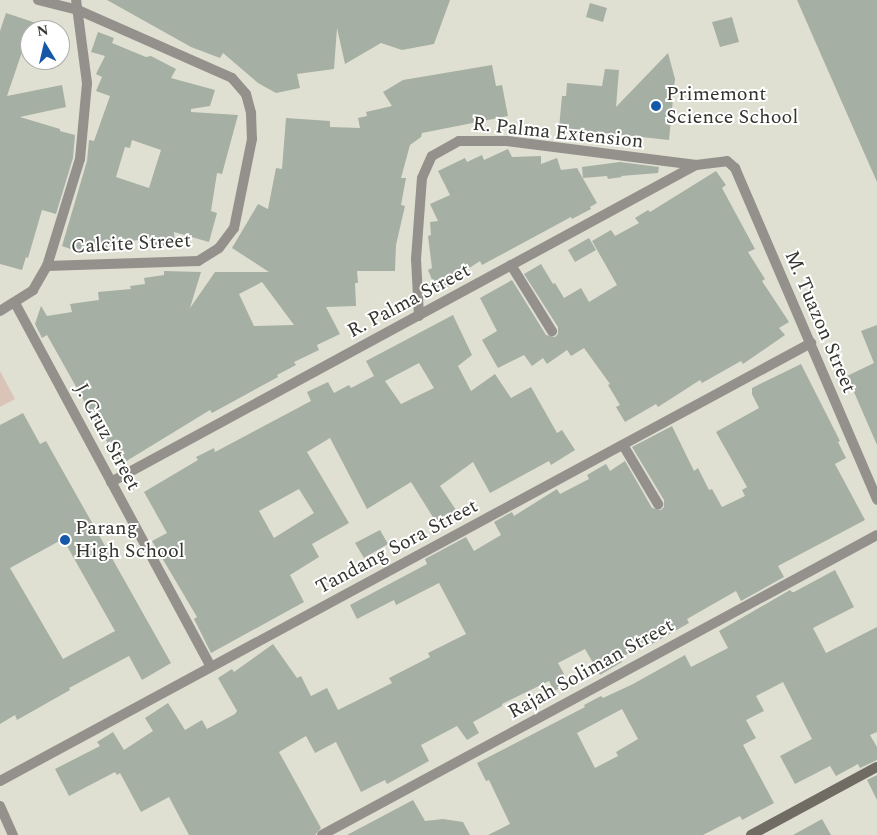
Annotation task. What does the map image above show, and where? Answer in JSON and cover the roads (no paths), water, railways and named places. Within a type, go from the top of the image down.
[{"type":"street","points":[[38,0],[77,5],[88,83],[80,159],[47,266]]},
{"type":"street","name":"Calcite Street","points":[[0,311],[33,290],[47,266],[198,261],[219,248],[234,228],[252,140],[251,113],[246,94],[232,78],[77,5]]},
{"type":"street","name":"R. Palma Extension","points":[[419,316],[416,259],[422,178],[432,156],[459,141],[507,141],[696,165]]},
{"type":"street","name":"R. Palma Street","points":[[111,482],[696,165],[727,161]]},
{"type":"street","name":"M. Tuazon Street","points":[[727,161],[735,168],[877,500]]},
{"type":"street","points":[[512,265],[552,331]]},
{"type":"street","name":"J. Cruz Street","points":[[15,303],[210,667]]},
{"type":"street","name":"Tandang Sora Street","points":[[0,781],[811,343]]},
{"type":"street","points":[[623,445],[658,504]]},
{"type":"street","name":"Rajah Soliman Street","points":[[322,835],[877,535]]},
{"type":"street","points":[[751,835],[877,767]]},
{"type":"street","points":[[0,806],[13,835]]},
{"type":"place","name":"Primemont Science School","points":[[656,106]]},
{"type":"place","name":"Parang High School","points":[[65,540]]}]
